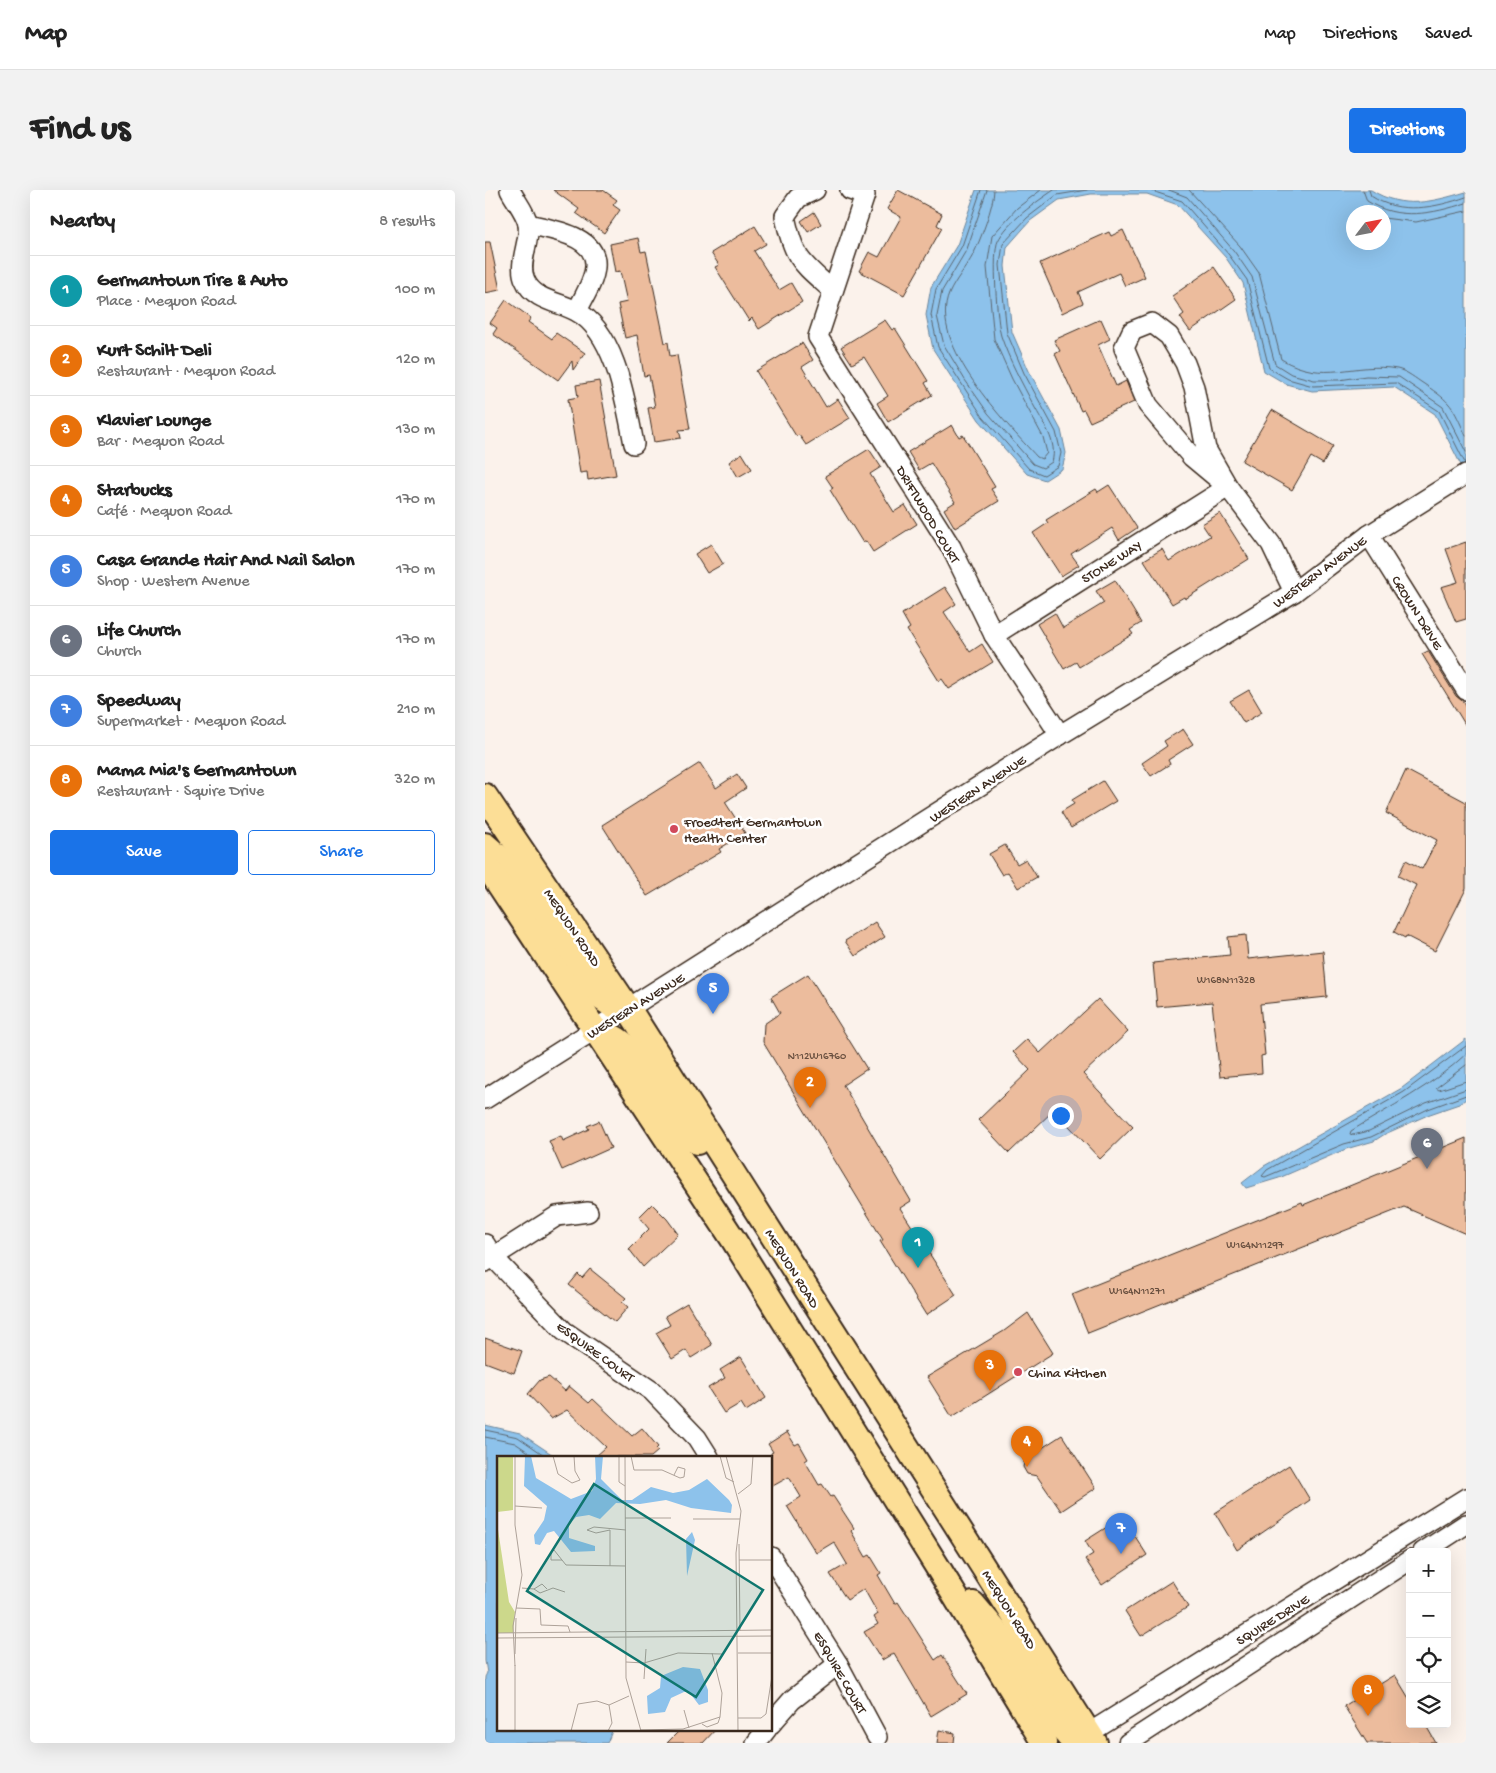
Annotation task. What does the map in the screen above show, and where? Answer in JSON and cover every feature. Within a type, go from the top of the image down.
[{"type":"main road","name":"MEQUON ROAD","points":[[485,796],[628,1008],[768,1229],[1085,1740]]},
{"type":"main road","points":[[485,845],[530,896],[597,995],[613,1006],[628,1008]]},
{"type":"main road","points":[[485,863],[738,1248],[940,1571],[1043,1743]]},
{"type":"main road","points":[[594,1031],[616,1037],[634,1054],[659,1094],[695,1140],[734,1177]]},
{"type":"main road","points":[[738,1248],[768,1229]]},
{"type":"main road","points":[[940,1571],[980,1611],[1015,1654],[1060,1726],[1085,1740]]},
{"type":"street","points":[[510,190],[529,224],[523,265],[523,279],[529,287],[549,301],[577,311],[590,322],[608,347],[617,368],[634,444]]},
{"type":"street","points":[[815,190],[798,198],[785,216],[791,246],[801,262],[833,290]]},
{"type":"street","name":"DRIFTWOOD COURT","points":[[850,190],[865,195],[818,337],[951,547],[994,635],[1060,735]]},
{"type":"street","points":[[529,224],[577,238],[586,244],[593,254],[595,267],[577,311]]},
{"type":"street","points":[[1228,487],[1192,457],[1149,405],[1124,348],[1132,331],[1152,323],[1169,336],[1185,363],[1194,387],[1206,448],[1228,487],[1271,544],[1294,592]]},
{"type":"street","name":"WESTERN AVENUE","points":[[485,1099],[1060,735],[1294,592],[1369,535],[1461,477]]},
{"type":"street","name":"STONE WAY","points":[[994,635],[1228,487]]},
{"type":"street","name":"CROWN DRIVE","points":[[1369,535],[1466,690]]},
{"type":"street","points":[[488,1255],[557,1216],[588,1212]]},
{"type":"street","name":"ESQUIRE COURT","points":[[488,1255],[564,1331],[652,1391],[697,1438],[708,1456]]},
{"type":"street","name":"SQUIRE DRIVE","points":[[1085,1740],[1466,1498]]},
{"type":"street","points":[[1429,1548],[1466,1524]]},
{"type":"street","name":"ESQUIRE COURT","points":[[773,1560],[838,1664],[877,1737]]},
{"type":"street","name":"SQUIRE DRIVE","points":[[1128,1743],[1406,1563]]},
{"type":"street","points":[[773,1722],[792,1700],[838,1664]]},
{"type":"street","points":[[756,1743],[766,1730]]},
{"type":"water","points":[[976,190],[1371,190],[1394,200],[1406,202],[1441,199],[1466,192],[1466,475],[1435,414],[1394,387],[1312,391],[1286,384],[1264,371],[1243,283],[1226,258],[1178,205],[1147,194],[1091,194],[1059,200],[1030,221],[1007,247],[1005,266],[1012,332],[1029,371],[1061,430],[1066,453],[1062,469],[1045,480],[1027,474],[979,420],[933,349],[926,315],[931,287],[957,245]]},
{"type":"water","points":[[1466,1039],[1466,1099],[1459,1104],[1430,1114],[1385,1134],[1374,1141],[1346,1149],[1279,1178],[1246,1188],[1242,1183],[1264,1166],[1402,1088]]},
{"type":"water","points":[[485,1425],[520,1433],[554,1456],[497,1456],[497,1730],[613,1730],[607,1743],[485,1743],[485,1677],[487,1673],[485,1661]]},
{"type":"building","points":[[553,190],[603,190],[617,200],[613,205],[620,210],[604,233],[576,213],[579,209]]},
{"type":"building","points":[[898,190],[942,214],[937,225],[942,228],[904,295],[859,271],[869,252],[879,257],[901,217],[887,209]]},
{"type":"building","points":[[814,212],[821,224],[808,232],[801,221]]},
{"type":"building","points":[[755,226],[766,244],[754,251],[779,290],[791,283],[802,302],[759,329],[752,318],[749,321],[715,267],[719,265],[711,253]]},
{"type":"building","points":[[1123,230],[1145,277],[1125,286],[1119,273],[1078,292],[1083,303],[1062,313],[1040,263],[1109,232],[1111,236]]},
{"type":"building","points":[[638,238],[641,252],[646,251],[665,343],[668,342],[670,356],[677,355],[690,429],[679,430],[681,438],[654,442],[648,408],[655,407],[649,375],[644,376],[637,335],[625,338],[618,304],[627,302],[620,271],[615,272],[610,244]]},
{"type":"building","points":[[485,242],[490,242],[500,290],[485,293]]},
{"type":"building","points":[[1214,267],[1236,299],[1190,331],[1180,317],[1184,314],[1172,296]]},
{"type":"building","points":[[506,300],[531,318],[528,322],[552,339],[556,333],[585,353],[573,370],[572,361],[558,380],[493,334],[497,328],[490,323]]},
{"type":"building","points":[[1101,319],[1110,339],[1098,345],[1116,386],[1126,381],[1134,402],[1090,422],[1084,410],[1081,411],[1055,354],[1060,351],[1054,340]]},
{"type":"building","points":[[885,320],[892,330],[895,328],[928,381],[925,383],[932,395],[888,422],[877,403],[888,396],[864,357],[852,364],[841,347]]},
{"type":"building","points":[[802,343],[813,360],[802,367],[826,407],[838,399],[850,418],[806,445],[799,435],[796,436],[756,371]]},
{"type":"building","points":[[599,381],[616,475],[588,480],[587,472],[580,473],[568,399],[578,397],[576,385]]},
{"type":"building","points":[[1272,410],[1333,446],[1323,464],[1311,457],[1292,490],[1242,461]]},
{"type":"building","points":[[952,425],[959,437],[963,435],[995,487],[991,489],[999,501],[955,528],[944,509],[955,502],[931,463],[919,470],[908,452]]},
{"type":"building","points":[[869,449],[881,467],[870,474],[894,512],[905,505],[917,524],[873,552],[866,541],[863,543],[830,490],[833,488],[825,476]]},
{"type":"building","points":[[742,453],[752,469],[738,477],[729,462]]},
{"type":"building","points":[[1109,485],[1137,528],[1119,540],[1112,528],[1071,554],[1079,565],[1061,576],[1033,533],[1048,523],[1046,520],[1096,489],[1098,492]]},
{"type":"building","points":[[1220,513],[1249,559],[1185,599],[1184,597],[1172,604],[1144,560],[1162,549],[1169,561],[1210,536],[1202,524]]},
{"type":"building","points":[[1466,542],[1466,619],[1456,622],[1441,587],[1458,582],[1446,549]]},
{"type":"building","points":[[711,544],[723,564],[707,573],[695,554]]},
{"type":"building","points":[[1115,580],[1141,623],[1130,630],[1133,634],[1079,667],[1076,662],[1064,669],[1037,624],[1055,613],[1063,628],[1104,603],[1096,591]]},
{"type":"building","points":[[945,587],[956,604],[944,612],[970,652],[982,644],[993,662],[949,689],[942,679],[939,681],[907,630],[910,628],[902,614]]},
{"type":"building","points":[[1428,651],[1456,696],[1466,704],[1466,726],[1422,654]]},
{"type":"building","points":[[1249,690],[1262,712],[1244,723],[1230,701]]},
{"type":"building","points":[[1183,729],[1193,744],[1168,760],[1170,764],[1151,776],[1142,763],[1167,746],[1164,741]]},
{"type":"building","name":"Froedtert Germantown Health Center","points":[[700,763],[716,788],[737,774],[746,788],[725,802],[745,833],[719,849],[721,852],[647,896],[602,825]]},
{"type":"building","points":[[1406,770],[1466,802],[1466,889],[1435,951],[1394,932],[1416,885],[1398,876],[1406,860],[1422,869],[1437,840],[1386,813]]},
{"type":"building","points":[[1103,781],[1116,801],[1071,828],[1061,812],[1074,804],[1072,800]]},
{"type":"building","points":[[1005,845],[1017,864],[1026,859],[1037,877],[1018,888],[1008,872],[1002,875],[989,854]]},
{"type":"building","points":[[875,922],[885,937],[855,956],[845,941]]},
{"type":"building","points":[[1246,935],[1248,959],[1323,951],[1327,997],[1260,1004],[1265,1055],[1261,1056],[1262,1073],[1220,1077],[1212,1002],[1157,1007],[1153,963],[1230,955],[1228,937]]},
{"type":"building","points":[[808,974],[867,1069],[843,1085],[911,1201],[900,1208],[956,1295],[926,1315],[880,1241],[883,1240],[763,1042],[764,1024],[780,1013],[771,997]]},
{"type":"building","points":[[1098,999],[1128,1032],[1083,1074],[1133,1127],[1100,1159],[1054,1110],[1009,1153],[978,1120],[1030,1070],[1013,1052],[1027,1039],[1040,1053]]},
{"type":"building","points":[[599,1121],[611,1148],[562,1170],[549,1141],[561,1136],[563,1141],[589,1129],[587,1126]]},
{"type":"building","points":[[1466,1138],[1466,1234],[1404,1207],[1088,1333],[1072,1294],[1302,1202],[1303,1205]]},
{"type":"building","points":[[652,1204],[667,1219],[678,1234],[643,1267],[629,1249],[649,1229],[639,1217]]},
{"type":"building","points":[[590,1269],[626,1298],[622,1302],[628,1307],[615,1322],[569,1285],[578,1274],[582,1278]]},
{"type":"building","points":[[687,1303],[712,1345],[691,1358],[686,1350],[672,1359],[656,1333],[670,1325],[665,1316]]},
{"type":"building","points":[[1028,1313],[1053,1353],[952,1417],[927,1377],[1004,1331]]},
{"type":"building","points":[[485,1338],[522,1351],[514,1373],[485,1362]]},
{"type":"building","points":[[741,1357],[766,1398],[746,1411],[741,1403],[724,1413],[708,1388],[725,1378],[720,1370]]},
{"type":"building","points":[[549,1377],[565,1391],[569,1386],[589,1403],[593,1399],[632,1436],[642,1428],[658,1447],[656,1449],[658,1451],[652,1456],[596,1456],[606,1447],[567,1410],[551,1419],[528,1394],[540,1380]]},
{"type":"building","points":[[787,1432],[795,1445],[799,1443],[808,1459],[805,1461],[819,1485],[822,1484],[831,1497],[833,1496],[854,1528],[851,1531],[866,1557],[870,1555],[881,1573],[878,1575],[895,1604],[898,1602],[935,1660],[942,1655],[967,1694],[931,1716],[894,1653],[882,1660],[864,1632],[878,1624],[874,1617],[878,1614],[864,1589],[847,1600],[830,1574],[847,1564],[834,1542],[816,1553],[787,1506],[801,1497],[789,1477],[773,1486],[773,1456],[771,1456],[771,1453],[773,1452],[768,1444]]},
{"type":"building","points":[[1062,1435],[1096,1488],[1061,1511],[1037,1476],[1027,1474],[1023,1467],[1025,1459],[1031,1455],[1028,1452],[1040,1444],[1042,1448]]},
{"type":"building","points":[[1289,1465],[1310,1500],[1237,1550],[1215,1513]]},
{"type":"building","points":[[1107,1527],[1115,1540],[1131,1530],[1147,1555],[1102,1585],[1085,1559],[1093,1554],[1085,1541]]},
{"type":"building","points":[[1172,1581],[1188,1607],[1141,1636],[1125,1611]]},
{"type":"building","points":[[1395,1675],[1406,1693],[1406,1728],[1427,1728],[1436,1743],[1367,1743],[1344,1706]]},
{"type":"building","points":[[680,1730],[715,1730],[703,1743],[667,1743]]},
{"type":"building","points":[[939,1730],[955,1733],[954,1743],[937,1743]]},
{"type":"place","name":"Froedtert Germantown Health Center","points":[[674,829]]},
{"type":"place","name":"Casa Grande Hair And Nail Salon","points":[[713,1014]]},
{"type":"place","name":"Kurt Schilt Deli","points":[[810,1108]]},
{"type":"place","name":"Life Church","points":[[1427,1169]]},
{"type":"place","name":"Germantown Tire & Auto","points":[[918,1268]]},
{"type":"place","name":"China Kitchen","points":[[1018,1372]]},
{"type":"place","name":"Klavier Lounge","points":[[990,1391]]},
{"type":"place","name":"Starbucks","points":[[1027,1467]]},
{"type":"place","name":"Speedway","points":[[1121,1554]]},
{"type":"place","name":"Mama Mia's Germantown","points":[[1368,1716]]}]
